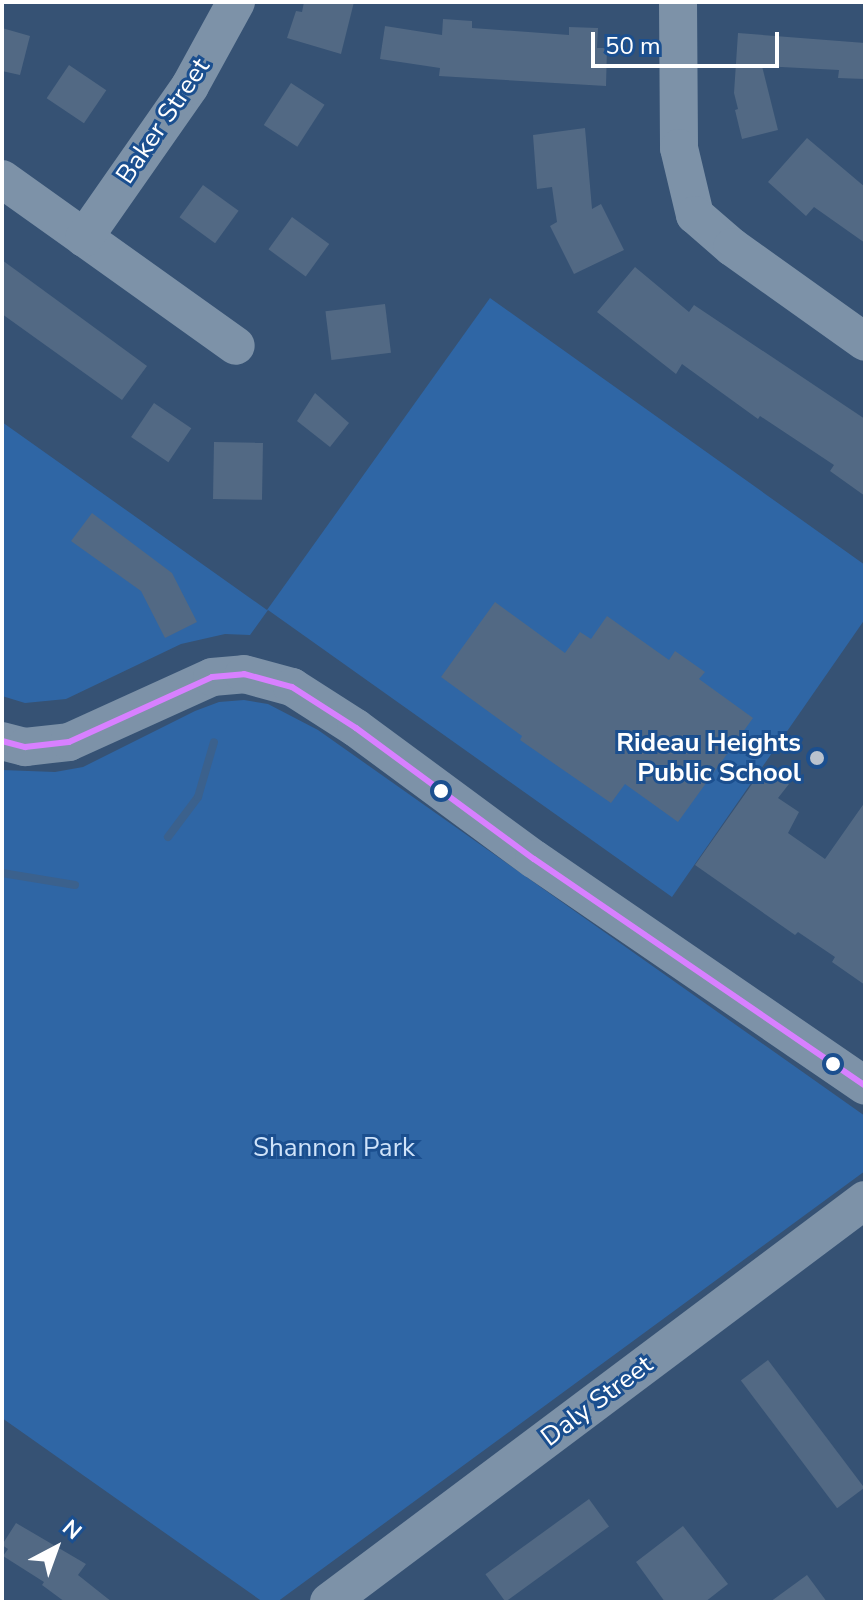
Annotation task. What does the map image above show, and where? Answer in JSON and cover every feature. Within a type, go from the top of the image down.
[{"type":"street","name":"Baker Street","points":[[84,238],[190,86],[236,2]]},
{"type":"street","points":[[678,2],[679,148],[695,215],[732,247],[865,342]]},
{"type":"street","points":[[2,179],[236,346]]},
{"type":"street","points":[[2,741],[25,747],[69,742],[212,677],[244,674],[292,687],[336,714],[534,859],[865,1086]]},
{"type":"street","name":"Daly Street","points":[[329,1602],[865,1200]]},
{"type":"green space","points":[[490,298],[865,565],[865,619],[672,897],[268,610],[250,635],[225,634],[181,644],[66,699],[25,703],[2,696],[2,422],[267,610]]},
{"type":"green space","name":"Shannon Park","points":[[244,700],[268,704],[318,730],[865,1116],[865,1171],[277,1602],[263,1602],[2,1418],[2,770],[55,772],[83,767],[195,711],[219,702]]},
{"type":"building","points":[[304,2],[354,2],[341,54],[287,38],[296,11],[302,12]]},
{"type":"building","points":[[443,19],[472,21],[472,28],[569,35],[569,27],[598,28],[597,48],[607,48],[606,86],[439,76],[440,68],[380,59],[385,26],[442,35]]},
{"type":"building","points":[[2,28],[30,36],[20,75],[2,71]]},
{"type":"building","points":[[738,33],[865,43],[865,79],[838,78],[839,70],[762,66],[778,130],[742,139],[734,93]]},
{"type":"building","points":[[69,65],[106,90],[84,123],[47,98]]},
{"type":"building","points":[[291,83],[325,105],[297,147],[264,125]]},
{"type":"building","points":[[585,128],[592,209],[601,204],[624,250],[574,274],[550,226],[557,222],[552,187],[537,189],[533,135]]},
{"type":"building","points":[[807,138],[865,187],[865,243],[814,207],[806,216],[768,182]]},
{"type":"building","points":[[203,185],[239,211],[215,243],[179,217]]},
{"type":"building","points":[[292,217],[329,244],[306,276],[268,249]]},
{"type":"building","points":[[2,260],[147,366],[122,400],[2,314]]},
{"type":"building","points":[[635,267],[689,312],[694,305],[865,419],[865,496],[830,471],[834,465],[760,416],[758,419],[682,364],[676,374],[597,312]]},
{"type":"building","points":[[385,304],[391,353],[331,360],[325,311]]},
{"type":"building","points":[[315,393],[349,423],[330,447],[297,421]]},
{"type":"building","points":[[154,403],[191,428],[168,462],[131,437]]},
{"type":"building","points":[[214,442],[263,443],[262,500],[213,499]]},
{"type":"building","points":[[92,513],[172,573],[197,622],[165,638],[141,591],[71,541]]},
{"type":"building","points":[[495,602],[565,653],[580,632],[591,639],[607,616],[669,660],[675,651],[705,672],[699,679],[753,718],[678,822],[625,784],[611,803],[520,740],[522,736],[441,677]]},
{"type":"building","points":[[764,767],[789,784],[778,798],[799,812],[788,833],[825,859],[865,802],[865,985],[832,962],[835,957],[798,932],[795,935],[695,865]]},
{"type":"building","points":[[768,1360],[864,1488],[837,1508],[741,1380]]},
{"type":"building","points":[[589,1499],[609,1527],[505,1602],[485,1574]]},
{"type":"building","points":[[16,1523],[86,1564],[78,1575],[112,1602],[65,1602],[42,1585],[44,1582],[3,1556],[8,1549],[2,1545]]},
{"type":"building","points":[[683,1526],[728,1584],[705,1602],[665,1602],[636,1562]]},
{"type":"building","points":[[807,1575],[827,1602],[770,1602]]},
{"type":"waterway","points":[[168,837],[198,797],[214,742]]},
{"type":"waterway","points":[[2,873],[75,885]]},
{"type":"transit line","points":[[2,741],[25,747],[69,742],[212,677],[244,674],[292,687],[356,728],[534,859],[865,1086]]},
{"type":"place","name":"Rideau Heights Public School","points":[[817,758]]}]
